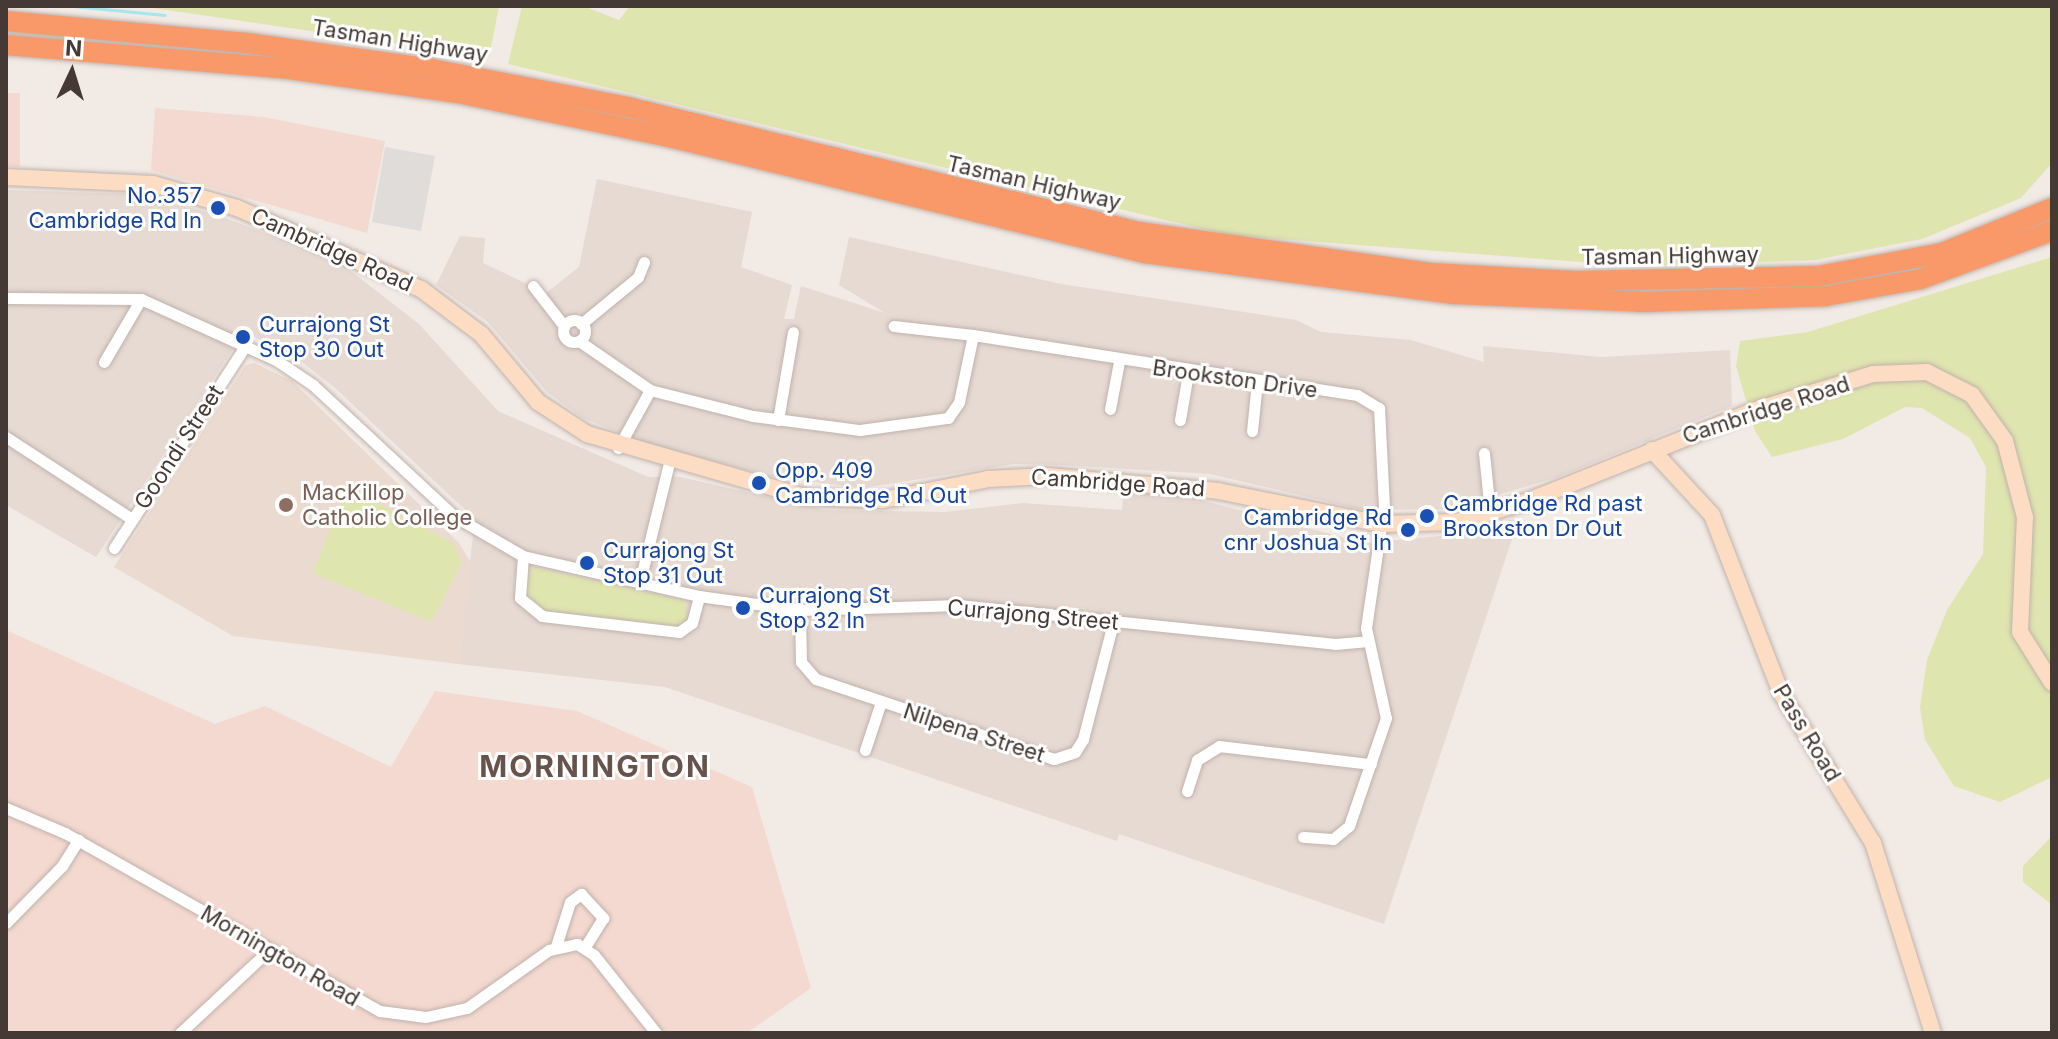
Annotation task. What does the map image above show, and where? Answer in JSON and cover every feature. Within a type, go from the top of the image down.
[{"type":"highway","name":"Tasman Highway","points":[[6,19],[113,29],[474,77],[632,108],[1139,232],[1432,273],[1575,281],[1818,276],[1942,253],[2052,208]]},
{"type":"highway","name":"Tasman Highway","points":[[6,48],[77,50],[282,68],[458,93],[673,138],[1145,253],[1251,272],[1453,294],[1640,302],[1826,296],[1921,279],[2052,231]]},
{"type":"main road","name":"Cambridge Road","points":[[6,177],[168,187],[357,258],[462,316],[538,402],[618,448],[805,497],[848,501],[988,479],[1073,477],[1218,491],[1381,524],[1457,522],[1652,450],[1708,425],[1873,374],[1913,370],[1957,384],[1995,422],[2012,461],[2025,517],[2020,632],[2052,683]]},
{"type":"main road","name":"Pass Road","points":[[1652,450],[1712,515],[1781,693],[1873,843],[1933,1033]]},
{"type":"street","points":[[564,326],[581,324],[638,277],[644,262]]},
{"type":"street","points":[[533,286],[564,326],[566,339],[579,341],[650,390],[778,420],[860,430],[948,418],[959,402],[973,335]]},
{"type":"street","name":"Currajong Street","points":[[6,298],[141,299],[245,346],[302,376],[472,530],[523,556],[699,596],[800,610],[959,605],[1335,644],[1368,641]]},
{"type":"street","points":[[104,362],[141,299]]},
{"type":"street","points":[[579,341],[581,324]]},
{"type":"street","name":"Brookston Drive","points":[[894,326],[973,335],[1374,403],[1383,420],[1381,524]]},
{"type":"street","points":[[778,420],[793,332]]},
{"type":"street","name":"Goondi Street","points":[[114,548],[245,346]]},
{"type":"street","points":[[1110,409],[1119,362]]},
{"type":"street","points":[[1180,420],[1188,373]]},
{"type":"street","points":[[1252,431],[1257,382]]},
{"type":"street","points":[[618,448],[650,390]]},
{"type":"street","points":[[6,437],[132,519]]},
{"type":"street","points":[[1484,453],[1490,512]]},
{"type":"street","points":[[640,581],[669,463]]},
{"type":"street","points":[[1303,837],[1325,840],[1345,832],[1371,764],[1386,708],[1368,641],[1381,524]]},
{"type":"street","points":[[523,556],[520,598],[542,616],[679,632],[692,623],[699,596]]},
{"type":"street","name":"Nilpena Street","points":[[800,610],[806,672],[881,702],[1047,758],[1064,757],[1083,739],[1113,623]]},
{"type":"street","name":"Nilpena Street","points":[[865,750],[881,702]]},
{"type":"street","points":[[1187,791],[1197,760],[1219,746],[1371,764]]},
{"type":"street","name":"Mornington Road","points":[[6,808],[78,840],[364,1005],[426,1017],[476,1004],[556,946]]},
{"type":"street","points":[[6,923],[62,866],[78,840]]},
{"type":"street","points":[[585,947],[603,918],[581,894],[570,902],[556,946],[585,947],[656,1033]]},
{"type":"street","points":[[180,1033],[269,950]]},
{"type":"shaded area","points":[[6,93],[20,93],[20,167],[6,166]]},
{"type":"shaded area","points":[[155,108],[264,117],[385,141],[367,233],[151,170]]},
{"type":"shaded area","points":[[385,147],[435,156],[421,231],[372,222]]},
{"type":"shaded area","points":[[597,179],[752,212],[741,267],[792,285],[784,319],[794,319],[801,286],[885,313],[839,285],[849,237],[1061,284],[1296,320],[1321,332],[1411,340],[1484,362],[1483,346],[1601,357],[1730,350],[1732,406],[1558,477],[1451,509],[1363,510],[1210,474],[1061,465],[1014,464],[863,488],[774,477],[650,445],[583,418],[547,392],[488,322],[436,285],[460,236],[485,238],[483,263],[546,293],[579,267]]},
{"type":"shaded area","points":[[6,190],[133,194],[212,213],[338,261],[419,324],[498,411],[648,477],[680,477],[825,510],[945,512],[1022,503],[1122,510],[1124,489],[1193,498],[1365,543],[1451,535],[1519,518],[1384,924],[1119,834],[1117,841],[665,687],[458,664],[475,519],[334,387],[298,359],[244,332],[96,557],[6,505]]},
{"type":"shaded area","name":"MacKillop Catholic College","points":[[254,363],[292,381],[459,543],[471,563],[458,664],[233,636],[114,567],[246,365]]},
{"type":"shaded area","points":[[6,630],[215,724],[265,706],[391,767],[435,691],[577,711],[752,787],[811,988],[747,1033],[6,1033]]},
{"type":"green space","points":[[139,6],[499,6],[489,57]]},
{"type":"green space","points":[[522,6],[583,6],[619,20],[630,6],[2052,6],[2052,163],[2021,198],[1922,239],[1815,260],[1633,266],[1229,235],[508,64]]},
{"type":"green space","points":[[2052,257],[2052,777],[2000,802],[1954,786],[1925,740],[1920,707],[1927,660],[1947,610],[1983,554],[1986,467],[1970,438],[1922,408],[1905,407],[1843,439],[1772,457],[1755,431],[1736,366],[1740,341],[1808,332]]},
{"type":"green space","points":[[348,487],[454,544],[462,562],[432,622],[312,573]]},
{"type":"green space","points":[[531,567],[686,601],[687,622],[677,627],[540,610],[525,597]]},
{"type":"green space","points":[[2052,836],[2052,905],[2023,882],[2023,866]]},
{"type":"waterway","points":[[73,6],[165,15]]},
{"type":"place","name":"No.357 Cambridge Rd In","points":[[218,208]]},
{"type":"place","name":"Currajong St Stop 30 Out","points":[[243,337]]},
{"type":"place","name":"Opp. 409 Cambridge Rd Out","points":[[759,483]]},
{"type":"place","name":"MacKillop Catholic College","points":[[286,505]]},
{"type":"place","name":"Cambridge Rd past Brookston Dr Out","points":[[1427,516]]},
{"type":"place","name":"Cambridge Rd cnr Joshua St In","points":[[1408,530]]},
{"type":"place","name":"Currajong St Stop 31 Out","points":[[587,563]]},
{"type":"place","name":"Currajong St Stop 32 In","points":[[743,608]]},
{"type":"district","name":"MORNINGTON","points":[[595,766]]}]
